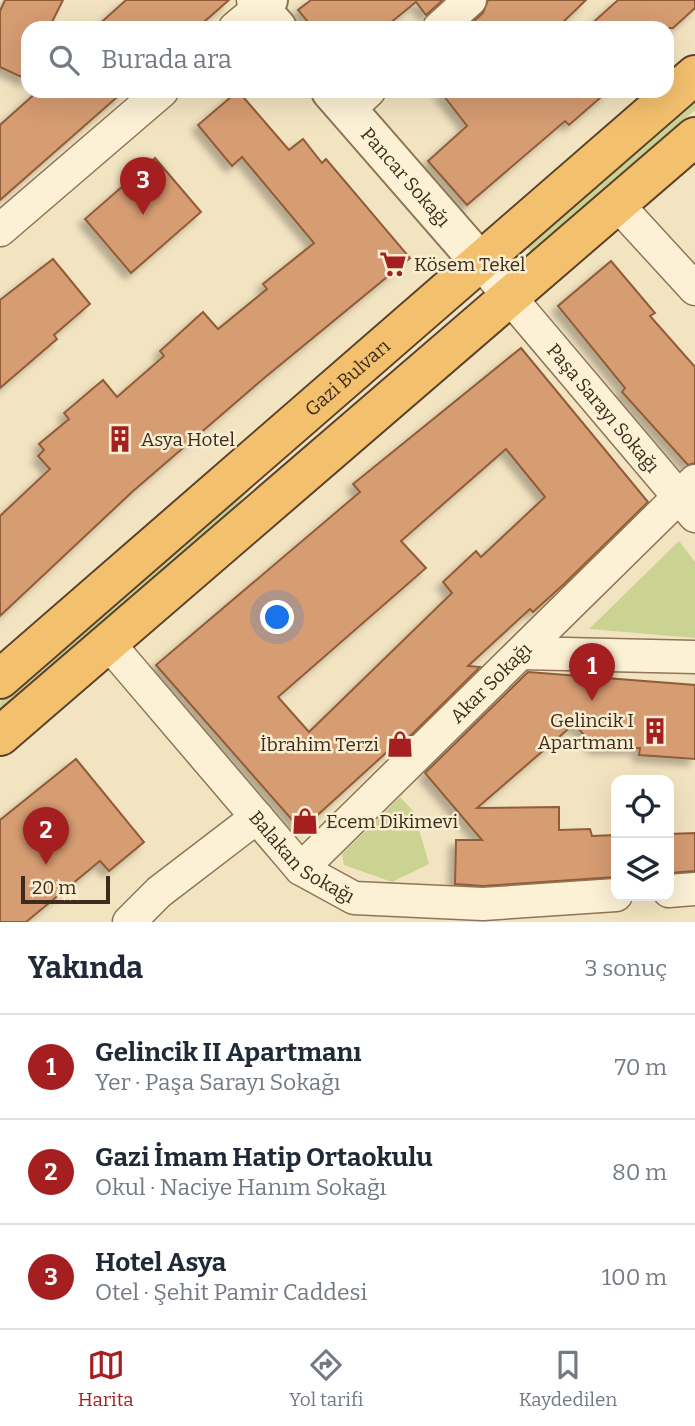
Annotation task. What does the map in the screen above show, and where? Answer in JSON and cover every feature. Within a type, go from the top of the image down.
[{"type":"highway","name":"Gazi Bulvarı","points":[[674,93],[695,75]]},
{"type":"highway","name":"Gazi Bulvarı","points":[[0,679],[669,98]]},
{"type":"highway","points":[[0,736],[695,136]]},
{"type":"street","points":[[447,21],[470,0]]},
{"type":"street","points":[[0,230],[154,98]]},
{"type":"street","name":"Pancar Sokağı","points":[[350,98],[480,262]]},
{"type":"street","points":[[618,205],[695,289]]},
{"type":"street","name":"Paşa Sarayı Sokağı","points":[[480,262],[509,299],[690,497]]},
{"type":"street","name":"Akar Sokağı","points":[[300,869],[522,653],[690,497]]},
{"type":"street","name":"Balakan Sokağı","points":[[109,644],[300,869],[354,898],[481,913],[611,896]]},
{"type":"street","points":[[522,653],[695,657]]},
{"type":"street","points":[[129,922],[159,892],[257,817]]},
{"type":"street","points":[[674,891],[695,889]]},
{"type":"green space","points":[[695,97],[695,110],[531,252],[525,244]]},
{"type":"green space","points":[[253,482],[257,482],[221,522],[0,715],[0,702]]},
{"type":"green space","points":[[679,541],[695,562],[695,638],[589,629]]},
{"type":"green space","points":[[400,797],[414,812],[429,864],[392,882],[344,865],[342,854]]},
{"type":"building","points":[[5,0],[63,0],[52,21],[21,21],[21,77],[0,67],[0,11]]},
{"type":"building","points":[[126,0],[229,0],[205,21],[103,21]]},
{"type":"building","points":[[311,0],[443,0],[426,15],[416,2],[393,21],[307,21],[298,10]]},
{"type":"building","points":[[488,0],[586,0],[564,21],[474,21],[483,13]]},
{"type":"building","points":[[618,0],[695,0],[695,8],[674,27],[674,21],[595,21]]},
{"type":"building","points":[[30,98],[116,98],[0,200],[0,125]]},
{"type":"building","points":[[230,98],[244,98],[289,150],[303,139],[322,163],[326,159],[410,258],[132,492],[0,616],[0,516],[50,469],[38,456],[44,450],[39,444],[69,419],[64,413],[103,380],[117,397],[164,356],[160,351],[203,312],[218,329],[267,289],[263,284],[314,243],[242,157],[232,166],[198,125]]},
{"type":"building","points":[[445,98],[600,98],[569,125],[565,121],[467,205],[428,161],[467,126]]},
{"type":"building","points":[[155,158],[201,212],[131,273],[85,219]]},
{"type":"building","points":[[53,259],[90,304],[54,335],[57,339],[0,388],[0,300]]},
{"type":"building","points":[[611,261],[655,313],[650,316],[695,367],[695,463],[688,465],[622,392],[625,388],[558,306]]},
{"type":"building","points":[[521,348],[648,502],[564,584],[533,612],[530,609],[468,666],[480,667],[401,745],[398,742],[301,830],[156,665],[360,492],[353,484]],"holes":[[[506,449],[545,497],[481,557],[476,551],[443,582],[452,593],[309,732],[278,697],[426,568],[401,541]]]},
{"type":"building","points":[[528,672],[695,685],[695,759],[639,755],[640,748],[596,748],[574,724],[477,808],[559,807],[559,830],[590,829],[592,836],[611,835],[611,877],[483,886],[455,884],[456,840],[482,840],[425,773]]},
{"type":"building","points":[[76,759],[144,842],[109,871],[100,861],[26,922],[0,922],[0,820]]},
{"type":"building","points":[[695,833],[695,871],[674,873],[674,834]]},
{"type":"place","name":"Hotel Asya","points":[[143,215]]},
{"type":"place","name":"Kösem Tekel","points":[[393,264]]},
{"type":"place","name":"Asya Hotel","points":[[120,439]]},
{"type":"place","name":"Gelincik II Apartmanı","points":[[592,701]]},
{"type":"place","name":"Gelincik I Apartmanı","points":[[655,731]]},
{"type":"place","name":"İbrahim Terzi","points":[[400,744]]},
{"type":"place","name":"Ecem Dikimevi","points":[[305,821]]},
{"type":"place","name":"Gazi İmam Hatip Ortaokulu","points":[[46,865]]}]
